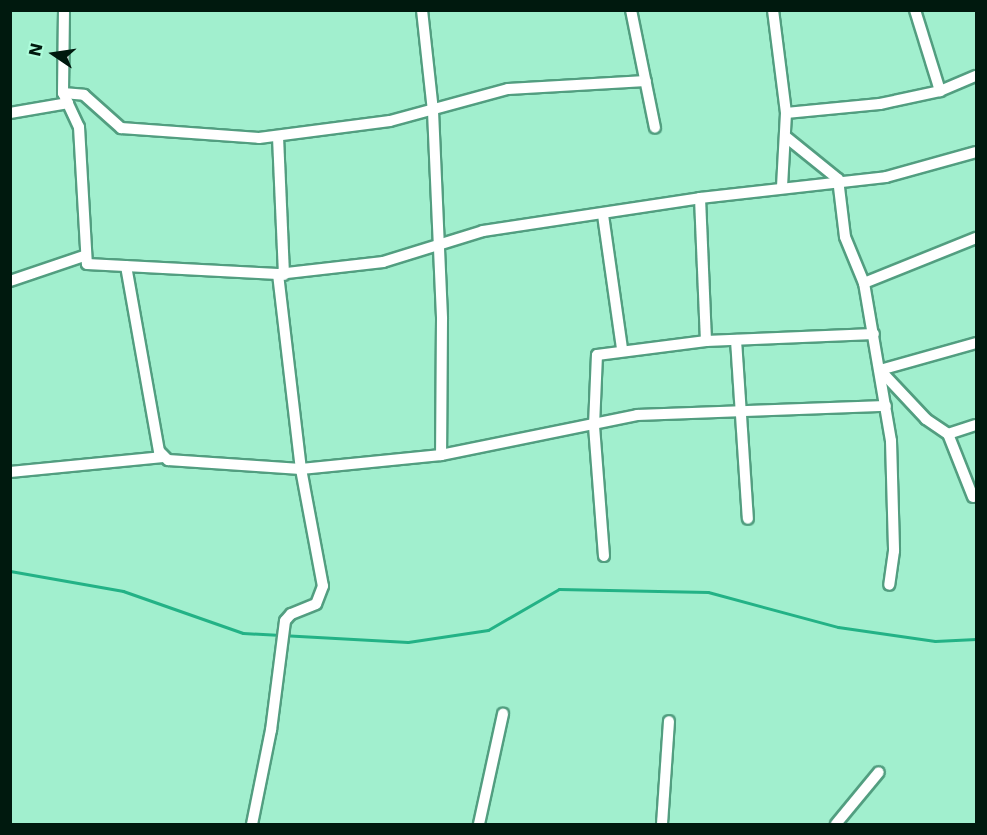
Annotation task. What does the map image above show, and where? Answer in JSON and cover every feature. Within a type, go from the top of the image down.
[{"type":"street","points":[[64,10],[65,98],[79,127],[84,256],[87,264],[98,267],[126,266],[281,275],[383,262],[437,243],[483,231],[603,215],[700,198],[782,187],[824,185],[837,179],[886,177],[976,152]]},
{"type":"street","points":[[423,10],[433,111],[437,243],[444,359],[441,455]]},
{"type":"street","points":[[631,10],[655,128]]},
{"type":"street","points":[[773,10],[786,113],[782,187]]},
{"type":"street","points":[[915,10],[940,91]]},
{"type":"street","points":[[786,113],[859,107],[940,91],[976,77]]},
{"type":"street","points":[[10,113],[84,95],[121,128],[185,135],[278,137],[433,111],[508,89],[646,81]]},
{"type":"street","points":[[252,825],[271,730],[285,621],[291,614],[316,604],[323,586],[301,469],[281,275],[278,137]]},
{"type":"street","points":[[786,137],[837,179],[843,231],[864,283],[886,406],[894,510],[889,585]]},
{"type":"street","points":[[700,198],[706,341]]},
{"type":"street","points":[[603,215],[622,349]]},
{"type":"street","points":[[864,283],[976,238]]},
{"type":"street","points":[[10,281],[84,256]]},
{"type":"street","points":[[126,266],[163,457]]},
{"type":"street","points":[[604,556],[594,426],[594,360],[600,353],[706,341],[874,334]]},
{"type":"street","points":[[736,340],[748,519]]},
{"type":"street","points":[[880,370],[976,343]]},
{"type":"street","points":[[880,370],[926,419],[948,434],[973,497]]},
{"type":"street","points":[[10,472],[163,457],[301,469],[441,455],[594,426],[636,415],[886,406]]},
{"type":"street","points":[[948,434],[976,425]]},
{"type":"street","points":[[479,825],[503,714]]},
{"type":"street","points":[[662,825],[669,721]]},
{"type":"street","points":[[836,825],[879,772]]},
{"type":"waterway","points":[[10,571],[123,591],[243,633],[408,642],[488,630],[559,589],[708,592],[838,627],[935,641],[976,639]]}]
